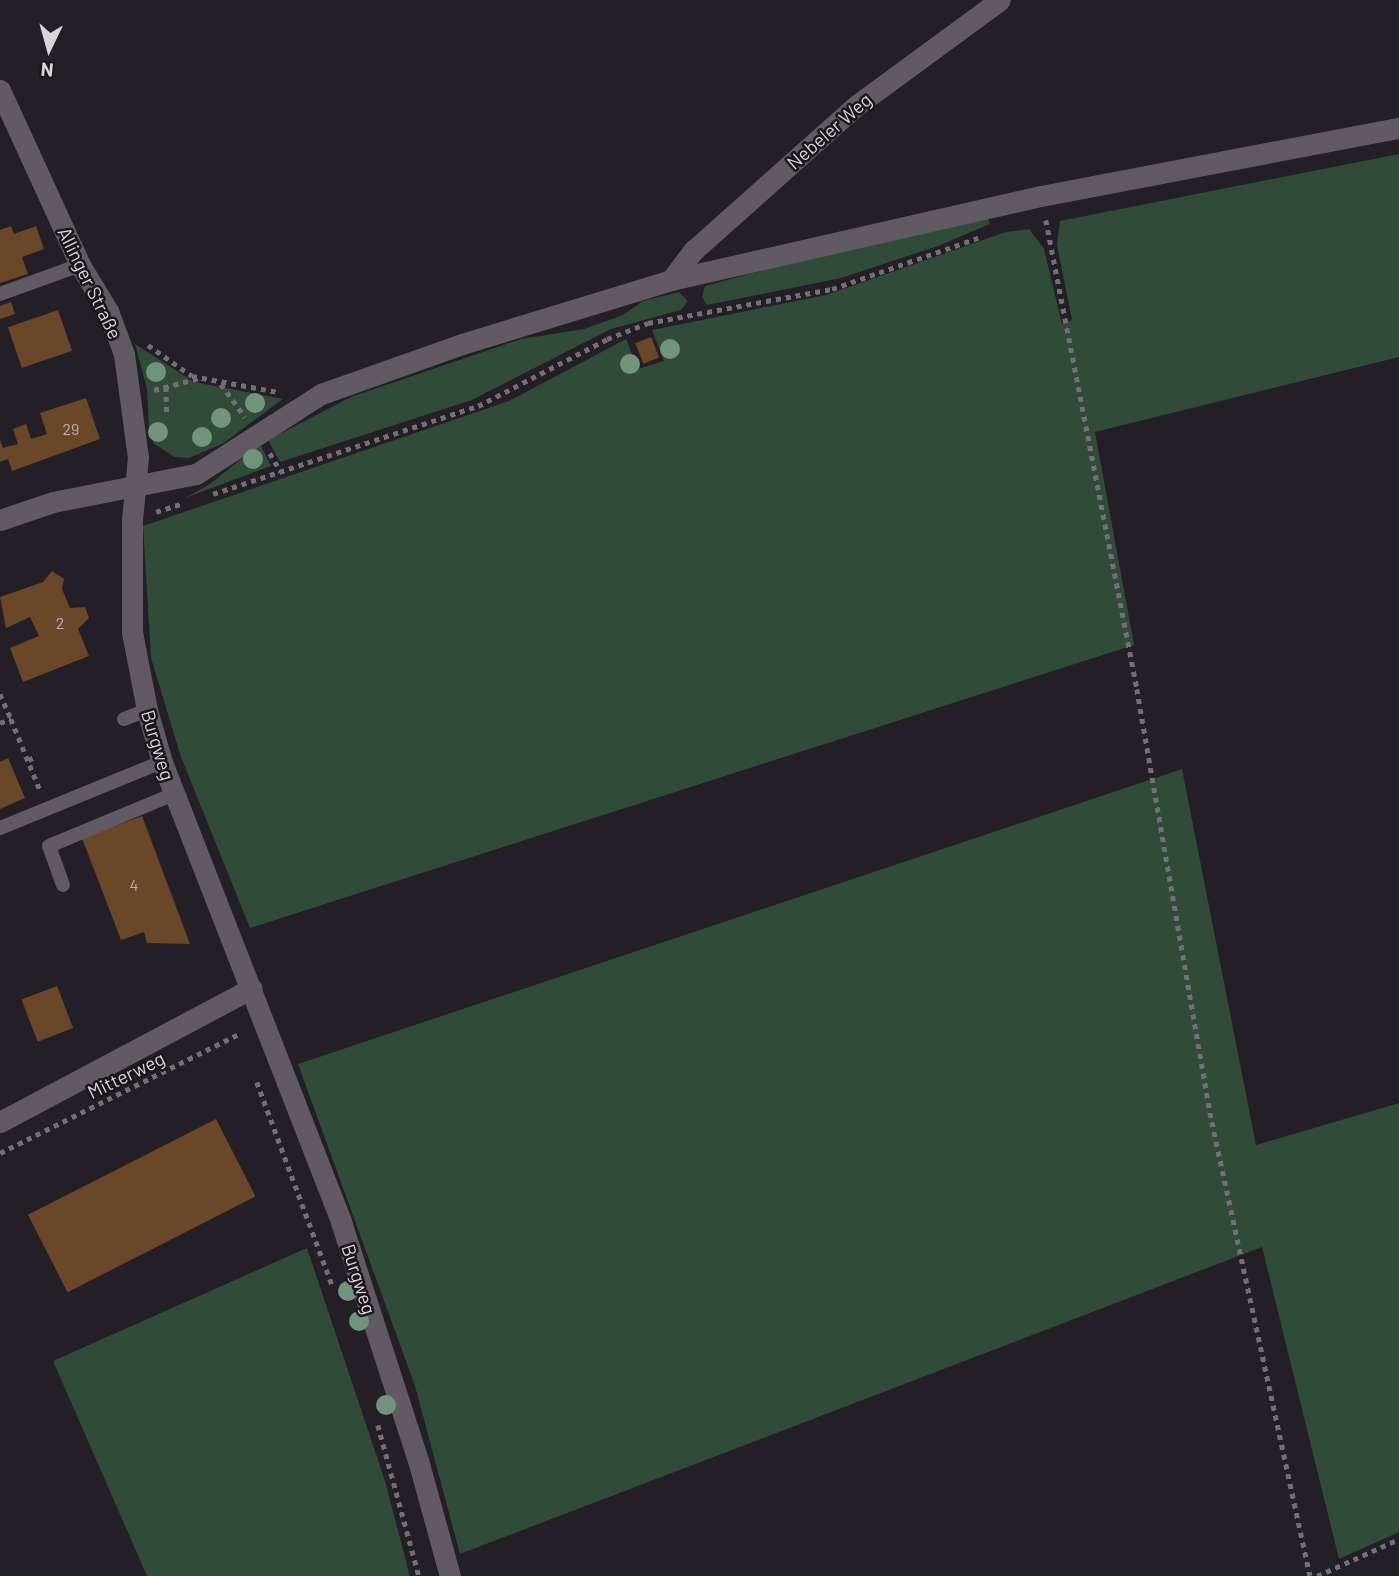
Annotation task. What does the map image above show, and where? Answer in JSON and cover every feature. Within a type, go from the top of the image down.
[{"type":"street","name":"Nebeler Weg","points":[[671,279],[694,250],[857,105],[1000,0]]},
{"type":"street","name":"Allinger Straße","points":[[0,90],[80,265],[108,312],[124,354],[132,395],[137,489]]},
{"type":"street","points":[[0,520],[53,502],[137,489],[196,474],[321,394],[462,344],[671,279],[1041,196],[1399,128]]},
{"type":"street","name":"Burgweg","points":[[137,489],[132,520],[132,632],[147,710],[174,794],[252,988],[341,1222],[418,1460],[450,1576]]},
{"type":"street","points":[[0,1122],[252,988]]},
{"type":"lane","points":[[0,294],[80,265]]},
{"type":"lane","points":[[124,719],[147,710]]},
{"type":"lane","points":[[0,828],[162,762]]},
{"type":"lane","points":[[63,884],[49,846],[174,794]]},
{"type":"path","points":[[1032,219],[1058,212]]},
{"type":"path","points":[[1045,215],[1134,676],[1212,1122],[1310,1576]]},
{"type":"path","points":[[210,495],[478,406],[607,339],[648,323],[832,289],[982,237]]},
{"type":"path","points":[[140,339],[200,378],[264,391],[321,394]]},
{"type":"path","points":[[132,395],[200,378]]},
{"type":"path","points":[[166,387],[167,413]]},
{"type":"path","points":[[132,520],[184,504]]},
{"type":"path","points":[[0,694],[47,807]]},
{"type":"path","points":[[0,723],[11,719]]},
{"type":"path","points":[[28,760],[37,757]]},
{"type":"path","name":"Mitterweg","points":[[0,1153],[264,1022]]},
{"type":"path","points":[[253,1072],[337,1296]]},
{"type":"path","points":[[374,1413],[419,1576]]},
{"type":"path","points":[[1317,1576],[1399,1539]]},
{"type":"green space","points":[[1399,154],[1399,357],[1095,432],[1134,645],[250,928],[181,757],[151,658],[143,526],[509,401],[626,339],[638,369],[664,361],[652,330],[826,295],[1006,232],[1029,229],[1044,249],[1062,324],[1072,320],[1057,245],[1060,221]]},
{"type":"green space","points":[[988,219],[990,224],[938,246],[841,278],[707,305],[702,297],[705,286],[775,267]]},
{"type":"green space","points":[[679,292],[688,301],[681,310],[611,329],[472,400],[280,462],[268,440],[351,397],[521,339],[584,329],[623,315],[643,301]]},
{"type":"green space","points":[[135,344],[194,382],[283,399],[222,444],[189,458],[175,457],[154,444],[149,430],[147,389]]},
{"type":"green space","points":[[260,444],[271,466],[185,498],[210,484]]},
{"type":"green space","points":[[1182,769],[1256,1145],[1399,1103],[1399,1532],[1339,1559],[1262,1247],[460,1554],[415,1386],[298,1064]]},
{"type":"green space","points":[[307,1248],[385,1481],[410,1576],[147,1576],[53,1361]]},
{"type":"building","points":[[11,226],[14,234],[36,226],[44,249],[22,257],[28,274],[0,283],[0,230]]},
{"type":"building","points":[[11,302],[15,314],[0,319],[0,306]]},
{"type":"building","points":[[58,310],[72,351],[22,368],[8,327]]},
{"type":"building","points":[[651,337],[659,357],[643,364],[635,343]]},
{"type":"building","points":[[86,398],[100,439],[12,471],[8,459],[0,462],[0,440],[3,448],[18,444],[13,429],[26,424],[31,439],[47,434],[40,413]]},
{"type":"building","points":[[52,571],[64,579],[62,589],[70,608],[85,607],[89,618],[78,629],[89,656],[23,682],[10,648],[39,636],[30,617],[6,628],[0,597],[43,582]]},
{"type":"building","points":[[8,758],[25,798],[0,809],[0,762]]},
{"type":"building","points":[[142,816],[190,944],[147,943],[144,932],[121,940],[82,838]]},
{"type":"building","points":[[57,986],[73,1028],[38,1042],[22,1000]]},
{"type":"building","points":[[216,1119],[255,1197],[67,1292],[28,1215]]}]
